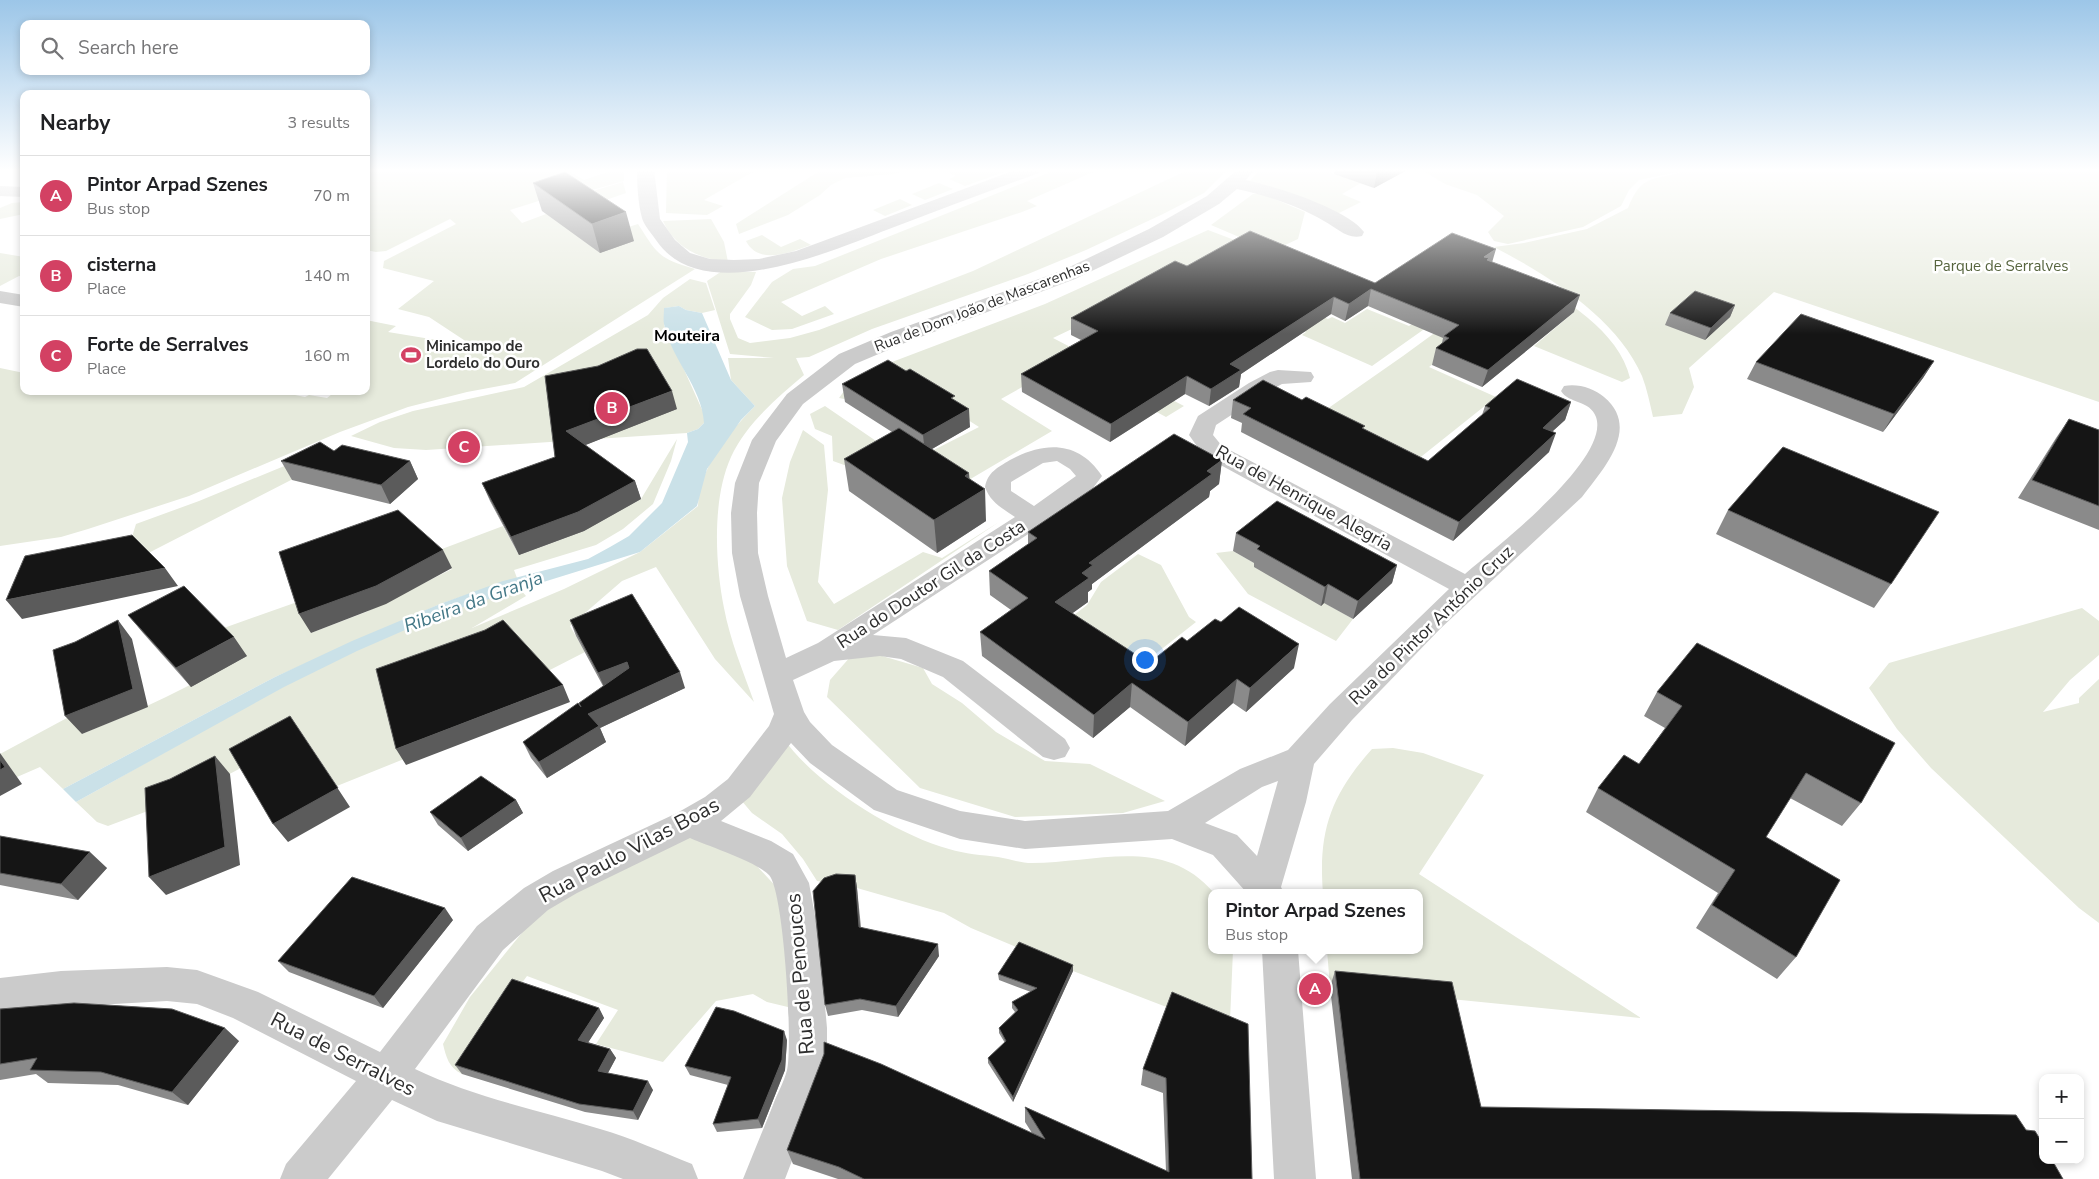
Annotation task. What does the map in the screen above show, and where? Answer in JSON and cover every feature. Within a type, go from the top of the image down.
[{"type":"street","points":[[654,224],[668,244],[683,257],[708,265],[734,266],[759,265],[802,255],[885,224]]},
{"type":"street","name":"Rua de Dom João de Mascarenhas","points":[[1172,224],[1112,256],[1068,275],[899,337],[847,359],[795,399],[764,440],[748,483],[744,513],[745,553],[754,596],[776,675],[789,714],[799,731],[821,754],[886,800],[960,825],[1025,835],[1094,832],[1173,825]]},
{"type":"street","points":[[1344,224],[1355,232]]},
{"type":"street","points":[[0,297],[20,300]]},
{"type":"street","name":"Rua de Henrique Alegria","points":[[1304,377],[1278,377],[1257,388],[1206,421],[1201,435],[1213,451],[1467,587]]},
{"type":"street","name":"Rua do Pintor António Cruz","points":[[1299,759],[1382,671],[1467,587],[1573,491],[1590,470],[1604,447],[1610,429],[1605,411],[1594,399],[1572,391]]},
{"type":"street","name":"Rua do Doutor Gil da Costa","points":[[828,651],[1034,517]]},
{"type":"street","points":[[776,675],[828,651],[880,644],[906,649],[953,669],[1054,748]]},
{"type":"street","name":"Rua Paulo Vilas Boas","points":[[301,1179],[387,1075],[490,938],[536,899],[594,868],[689,823],[717,806],[739,788],[782,732],[789,714]]},
{"type":"street","points":[[1173,825],[1251,778],[1299,759]]},
{"type":"street","points":[[1265,889],[1290,802],[1299,759]]},
{"type":"street","name":"Rua de Penoucos","points":[[689,823],[759,851],[780,864],[792,883],[804,973],[808,1028],[808,1069],[764,1179]]},
{"type":"street","points":[[1173,825],[1224,845],[1264,889]]},
{"type":"street","points":[[1280,954],[1296,1179]]},
{"type":"street","name":"Rua de Serralves","points":[[0,996],[61,989],[168,984],[197,987],[245,1005],[437,1101],[602,1150],[677,1179]]},
{"type":"green space","points":[[370,224],[440,224],[386,251],[370,251]]},
{"type":"green space","points":[[456,224],[592,224],[619,230],[638,224],[650,243],[660,254],[673,262],[695,269],[515,383],[467,392],[408,407],[340,432],[189,496],[88,529],[61,537],[0,546],[0,368],[20,372],[20,395],[295,395],[305,397],[309,395],[327,398],[331,395],[370,395],[370,321],[396,326],[388,332],[467,345],[456,355],[470,344],[429,317],[398,309],[434,281],[383,268],[384,261]]},
{"type":"green space","points":[[665,224],[714,224],[724,242],[728,262],[698,255],[681,245]]},
{"type":"green space","points":[[736,224],[765,224],[739,234]]},
{"type":"green space","points":[[920,224],[986,224],[881,259],[781,302],[802,316],[825,306],[834,314],[792,329],[772,330],[745,317],[772,282],[793,269],[815,266]]},
{"type":"green space","points":[[1073,224],[1142,224],[1028,274],[872,329],[809,357],[796,358],[804,375],[763,412],[737,445],[725,474],[718,511],[717,552],[724,608],[733,644],[754,702],[715,659],[656,567],[622,581],[570,626],[585,652],[544,673],[404,759],[337,786],[303,735],[190,795],[108,826],[97,822],[76,802],[292,682],[404,629],[461,607],[520,589],[526,596],[472,628],[564,589],[640,552],[698,506],[704,478],[717,452],[735,427],[755,406],[731,380],[728,358],[774,358],[730,354],[707,281],[722,271],[756,272],[751,285],[730,314],[730,319],[738,338],[750,343],[790,338],[819,330],[973,271]]},
{"type":"green space","points":[[1302,224],[1298,239],[1272,251],[1211,225]]},
{"type":"green space","points":[[1496,224],[1588,224],[1583,227],[1508,244],[1494,241],[1488,232]]},
{"type":"green space","name":"Parque de Serralves","points":[[1597,224],[2099,224],[2099,402],[1774,292],[1689,368],[1694,387],[1682,414],[1653,417],[1642,376],[1631,355],[1616,335],[1579,300],[1536,271],[1494,247],[1524,243],[1587,229]]},
{"type":"green space","points":[[1208,230],[1245,244],[1208,267],[1328,319],[1332,317],[1345,323],[1367,309],[1409,326],[1492,266],[1505,272],[1372,366],[1302,335],[1306,332],[1177,272],[1118,307],[1053,338],[1184,406],[1166,417],[1065,363],[1001,399],[1052,431],[962,484],[924,455],[979,427],[896,374],[844,399],[839,398],[847,387],[892,362],[1045,304]]},
{"type":"green space","points":[[762,235],[781,247],[800,239],[811,245],[794,251],[767,255],[752,249],[746,241]]},
{"type":"green space","points":[[0,253],[20,256],[20,276],[0,286]]},
{"type":"green space","points":[[1518,272],[1568,302],[1600,329],[1624,360],[1630,378],[1622,382],[1534,346],[1574,312],[1526,294],[1429,367],[1496,397],[1412,464],[1317,416],[1403,356]]},
{"type":"green space","points":[[690,279],[706,283],[715,310],[702,313],[686,310],[679,306],[665,308],[664,325],[704,414],[704,423],[698,429],[687,433],[426,450],[394,448],[351,436],[380,422],[413,411],[524,387],[648,315],[663,298]]},
{"type":"green space","points":[[825,406],[895,454],[858,470],[833,461],[832,436],[815,429],[810,414]]},
{"type":"green space","points":[[803,430],[824,445],[828,490],[818,582],[834,604],[923,552],[942,558],[999,522],[838,630],[807,621],[787,566],[782,498],[790,462]]},
{"type":"green space","points":[[677,439],[671,461],[653,504],[623,529],[596,545],[514,570],[517,578],[440,604],[275,677],[63,789],[40,767],[17,777],[0,754],[78,712],[82,734],[166,697],[246,655],[221,629],[300,601],[311,633],[366,612],[452,569],[434,552],[503,526],[519,555],[568,537],[641,499]]},
{"type":"green space","points":[[330,460],[123,566],[136,524],[199,501],[294,462]]},
{"type":"green space","points":[[1233,551],[1353,619],[1336,641],[1248,594],[1216,553]]},
{"type":"green space","points":[[1138,554],[1161,565],[1189,617],[1196,622],[1130,674],[1060,626],[1087,605],[1101,582]]},
{"type":"green space","points":[[2082,608],[2099,621],[2099,655],[2070,680],[2043,712],[2079,703],[2079,698],[2099,679],[2099,923],[2079,908],[1931,768],[1897,729],[1869,688],[1889,663]]},
{"type":"green space","points":[[872,653],[923,668],[932,684],[962,703],[996,732],[1045,761],[1090,764],[1165,801],[1123,813],[1015,817],[920,788],[827,697],[830,680],[851,656]]},
{"type":"green space","points":[[784,739],[816,773],[859,806],[906,832],[949,849],[1028,863],[1129,856],[1152,858],[1174,864],[1195,875],[1210,889],[1208,889],[1208,954],[1233,954],[1230,1021],[1169,1008],[1073,971],[971,928],[944,913],[857,888],[817,881],[803,859],[782,834],[752,813],[741,800]]},
{"type":"green space","points":[[1393,748],[1423,753],[1484,775],[1419,874],[1641,1018],[1330,987],[1327,954],[1423,954],[1423,889],[1323,889],[1323,851],[1325,832],[1330,815],[1346,782],[1372,749]]},
{"type":"green space","points":[[693,825],[755,864],[782,893],[792,1008],[767,1002],[753,994],[716,1001],[663,1062],[596,1044],[618,1010],[527,976],[490,1026],[462,1074],[454,1069],[447,1058],[443,1044],[470,997],[555,892]]},
{"type":"water","name":"Ribeira da Granja","points":[[679,306],[686,310],[702,313],[731,380],[755,406],[741,420],[707,469],[697,506],[640,552],[444,613],[357,651],[284,687],[76,802],[63,789],[275,677],[352,641],[440,604],[503,581],[588,559],[629,536],[662,503],[688,442],[687,433],[698,429],[704,423],[698,397],[673,349],[664,324],[664,308]]},
{"type":"building","points":[[1250,231],[1375,283],[1452,233],[1496,249],[1484,257],[1489,258],[1487,260],[1580,295],[1488,370],[1436,348],[1449,338],[1444,336],[1459,325],[1371,289],[1349,304],[1334,297],[1230,364],[1241,370],[1211,389],[1187,376],[1111,424],[1021,374],[1098,331],[1071,318],[1175,261],[1187,266]]},
{"type":"building","points":[[1695,291],[1735,305],[1711,328],[1670,313]]},
{"type":"building","points":[[1801,314],[1934,361],[1894,414],[1756,362]]},
{"type":"building","points":[[637,349],[647,349],[672,391],[566,431],[635,481],[578,512],[511,537],[482,483],[555,457],[545,376],[598,366]]},
{"type":"building","points":[[888,360],[906,371],[910,369],[955,396],[951,398],[969,409],[923,435],[842,384]]},
{"type":"building","points":[[1517,379],[1571,402],[1543,428],[1556,433],[1459,522],[1243,414],[1251,408],[1233,400],[1263,380],[1302,400],[1306,397],[1365,426],[1362,428],[1428,461],[1490,408],[1485,406]]},
{"type":"building","points":[[2069,419],[2099,430],[2099,506],[2032,480]]},
{"type":"building","points":[[899,428],[969,473],[965,476],[985,489],[934,520],[844,459]]},
{"type":"building","points":[[1174,434],[1222,460],[1207,471],[1212,474],[1089,563],[1093,565],[1082,573],[1089,578],[1055,602],[1149,663],[1182,637],[1187,641],[1215,619],[1221,622],[1239,607],[1299,644],[1250,688],[1237,679],[1188,722],[1132,683],[1094,715],[980,632],[1028,598],[989,571],[1037,538],[1028,532]]},
{"type":"building","points":[[320,442],[334,451],[342,445],[410,461],[381,485],[281,461]]},
{"type":"building","points":[[1783,447],[1939,512],[1891,584],[1728,510]]},
{"type":"building","points":[[1277,501],[1397,565],[1358,601],[1328,584],[1325,587],[1257,549],[1260,546],[1236,533]]},
{"type":"building","points":[[398,510],[443,550],[376,586],[299,614],[279,552]]},
{"type":"building","points":[[132,535],[165,568],[6,600],[25,556]]},
{"type":"building","points":[[184,586],[234,637],[176,668],[128,615]]},
{"type":"building","points":[[632,594],[680,672],[588,714],[599,726],[539,762],[523,742],[578,703],[581,707],[579,703],[629,668],[627,662],[598,673],[570,620]]},
{"type":"building","points":[[118,620],[133,689],[65,716],[53,650],[75,642]]},
{"type":"building","points":[[503,620],[563,685],[396,749],[376,669],[485,630]]},
{"type":"building","points":[[1697,643],[1895,743],[1861,803],[1806,773],[1766,837],[1840,880],[1796,957],[1712,905],[1735,870],[1598,788],[1624,755],[1639,764],[1682,706],[1657,692]]},
{"type":"building","points":[[290,716],[338,788],[273,824],[229,749]]},
{"type":"building","points":[[215,756],[225,847],[149,877],[145,788],[170,779]]},
{"type":"building","points":[[0,760],[5,767],[0,770]]},
{"type":"building","points":[[481,776],[516,800],[461,838],[430,812]]},
{"type":"building","points":[[0,836],[90,852],[61,884],[0,873]]},
{"type":"building","points":[[836,874],[855,875],[859,927],[938,944],[896,1006],[860,999],[825,1005],[813,891],[824,878]]},
{"type":"building","points":[[352,877],[445,908],[374,996],[278,961]]},
{"type":"building","points":[[1019,942],[1073,965],[1013,1097],[988,1058],[1006,1041],[999,1028],[1018,1010],[1012,1002],[1037,988],[998,974]]},
{"type":"building","points":[[1335,971],[1452,982],[1481,1107],[2016,1115],[2026,1130],[2035,1131],[2039,1138],[2039,1164],[2054,1164],[2063,1179],[1360,1179]]},
{"type":"building","points":[[512,979],[599,1008],[578,1040],[610,1049],[598,1071],[648,1081],[633,1111],[579,1104],[455,1065]]},
{"type":"building","points":[[1172,992],[1248,1024],[1252,1179],[864,1179],[839,1167],[787,1150],[824,1054],[824,1042],[881,1064],[1045,1139],[1025,1107],[1169,1172],[1166,1078],[1143,1069]]},
{"type":"building","points":[[74,1003],[172,1009],[225,1028],[172,1092],[101,1072],[30,1070],[37,1058],[0,1064],[0,1009]]},
{"type":"building","points":[[716,1007],[734,1011],[784,1031],[782,1060],[758,1119],[713,1124],[731,1077],[685,1066]]},
{"type":"place","name":"Minicampo de Lordelo do Ouro","points":[[411,355]]},
{"type":"place","name":"cisterna","points":[[612,408]]},
{"type":"place","name":"Forte de Serralves","points":[[464,447]]},
{"type":"place","name":"Pintor Arpad Szenes","points":[[1315,989]]},
{"type":"district","name":"Mouteira","points":[[687,335]]}]
